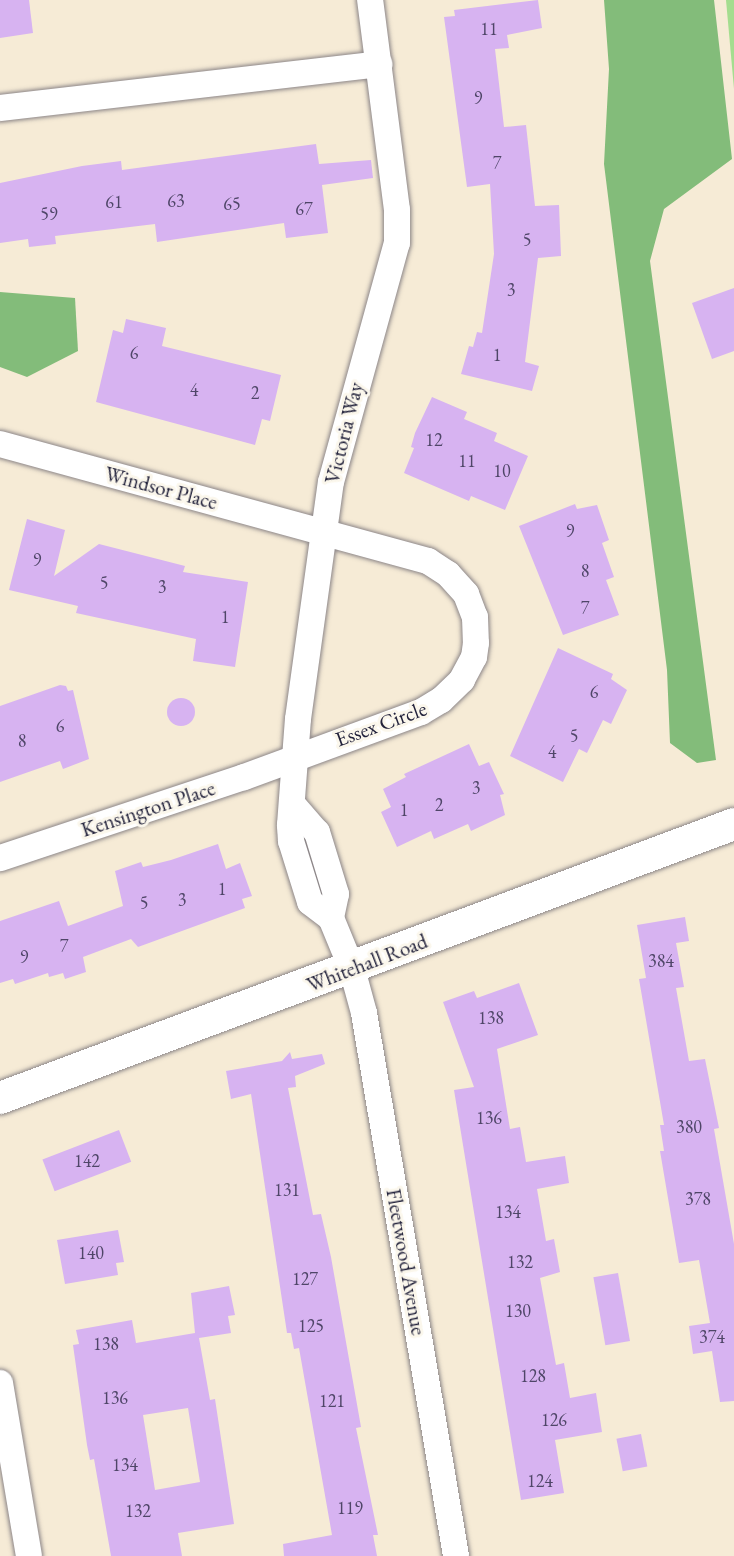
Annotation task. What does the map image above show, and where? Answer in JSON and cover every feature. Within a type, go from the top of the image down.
[{"type":"street","name":"Victoria Way","points":[[352,969],[331,918],[310,902],[291,841],[294,756],[323,531],[339,448],[397,243],[398,210],[370,0]]},
{"type":"street","points":[[0,108],[379,64]]},
{"type":"street","name":"Windsor Place","points":[[0,444],[323,531]]},
{"type":"street","name":"Essex Circle","points":[[294,756],[431,707],[462,680],[476,643],[472,606],[457,583],[442,570],[415,556],[323,531]]},
{"type":"street","name":"Kensington Place","points":[[0,858],[244,777],[294,756]]},
{"type":"street","name":"Whitehall Road","points":[[0,1098],[352,969],[734,824]]},
{"type":"street","name":"Fleetwood Avenue","points":[[352,969],[364,1013],[456,1556]]},
{"type":"street","points":[[0,1383],[29,1556]]},
{"type":"green space","points":[[604,0],[714,0],[732,159],[664,209],[650,261],[716,760],[697,763],[670,743],[667,670],[604,164],[609,69]]},
{"type":"green space","points":[[726,0],[734,0],[734,89]]},
{"type":"green space","points":[[0,292],[75,298],[78,351],[27,377],[0,367]]},
{"type":"building","points":[[0,0],[29,0],[33,33],[0,38]]},
{"type":"building","points":[[538,0],[542,28],[507,35],[509,48],[495,49],[504,127],[526,125],[535,206],[559,205],[561,256],[538,258],[525,362],[539,366],[532,391],[461,374],[469,346],[473,347],[477,332],[482,333],[494,254],[490,184],[467,187],[444,17],[455,16],[454,10]]},
{"type":"building","points":[[316,144],[319,164],[371,160],[373,178],[322,185],[328,233],[286,238],[284,223],[157,242],[155,224],[55,236],[56,244],[29,247],[28,239],[0,243],[0,183],[82,166],[121,161],[122,170]]},
{"type":"building","points":[[734,288],[734,351],[712,359],[692,303]]},
{"type":"building","points":[[126,319],[166,328],[162,346],[281,375],[270,421],[262,419],[255,445],[96,402],[113,330],[123,333]]},
{"type":"building","points":[[432,397],[467,412],[464,419],[497,433],[494,441],[528,456],[505,510],[471,496],[469,501],[404,473],[414,448],[411,447],[415,433]]},
{"type":"building","points":[[575,504],[577,509],[597,505],[609,540],[602,543],[614,577],[606,580],[619,615],[563,635],[519,526]]},
{"type":"building","points":[[27,519],[65,530],[54,576],[99,544],[185,566],[183,572],[248,582],[235,667],[193,661],[196,639],[76,613],[78,606],[9,590]]},
{"type":"building","points":[[558,648],[613,674],[611,679],[627,690],[611,724],[603,720],[587,753],[579,749],[563,782],[510,756]]},
{"type":"building","points":[[60,685],[66,686],[68,691],[73,690],[89,759],[63,769],[60,761],[0,782],[0,706]]},
{"type":"building","points":[[181,698],[191,702],[195,712],[191,722],[181,726],[171,722],[167,712],[171,702]]},
{"type":"building","points":[[469,744],[479,766],[489,762],[504,794],[500,795],[505,815],[471,831],[468,824],[434,839],[431,831],[397,847],[381,812],[391,807],[383,789],[406,777],[404,774]]},
{"type":"building","points":[[218,844],[226,869],[240,863],[252,896],[242,899],[245,908],[138,947],[131,939],[83,957],[86,972],[65,979],[63,973],[49,977],[48,973],[15,984],[13,979],[0,983],[0,921],[59,901],[68,926],[123,906],[115,871],[141,862],[143,867],[171,860]]},
{"type":"building","points":[[685,917],[689,941],[676,943],[684,987],[676,988],[689,1061],[705,1059],[719,1128],[714,1129],[734,1244],[734,1401],[720,1402],[712,1351],[693,1354],[689,1326],[710,1323],[699,1260],[679,1263],[660,1151],[664,1151],[660,1125],[664,1125],[639,979],[646,978],[637,925]]},
{"type":"building","points":[[519,983],[538,1035],[497,1049],[510,1129],[520,1127],[526,1162],[565,1156],[569,1183],[537,1189],[546,1241],[554,1239],[560,1272],[540,1278],[556,1365],[564,1363],[570,1398],[596,1393],[602,1432],[555,1440],[564,1493],[521,1500],[454,1090],[474,1087],[443,1002],[474,991],[477,998]]},
{"type":"building","points":[[290,1052],[292,1059],[322,1054],[325,1064],[295,1076],[296,1087],[288,1088],[313,1215],[321,1214],[331,1257],[361,1427],[356,1428],[378,1535],[373,1535],[377,1556],[284,1556],[283,1544],[332,1535],[299,1348],[294,1349],[291,1333],[287,1333],[251,1094],[231,1099],[226,1071],[282,1061]]},
{"type":"building","points":[[119,1130],[131,1162],[55,1191],[42,1159]]},
{"type":"building","points":[[118,1230],[124,1262],[116,1263],[118,1275],[65,1284],[57,1240]]},
{"type":"building","points":[[618,1273],[630,1341],[605,1345],[593,1277]]},
{"type":"building","points":[[229,1286],[235,1315],[228,1316],[231,1333],[199,1338],[210,1400],[215,1399],[234,1524],[178,1533],[182,1556],[111,1556],[94,1459],[90,1460],[87,1445],[73,1345],[79,1344],[76,1330],[132,1320],[136,1343],[195,1333],[191,1293]],"holes":[[[188,1408],[200,1482],[155,1490],[143,1415]]]},
{"type":"building","points":[[641,1434],[647,1466],[623,1471],[616,1439]]}]
